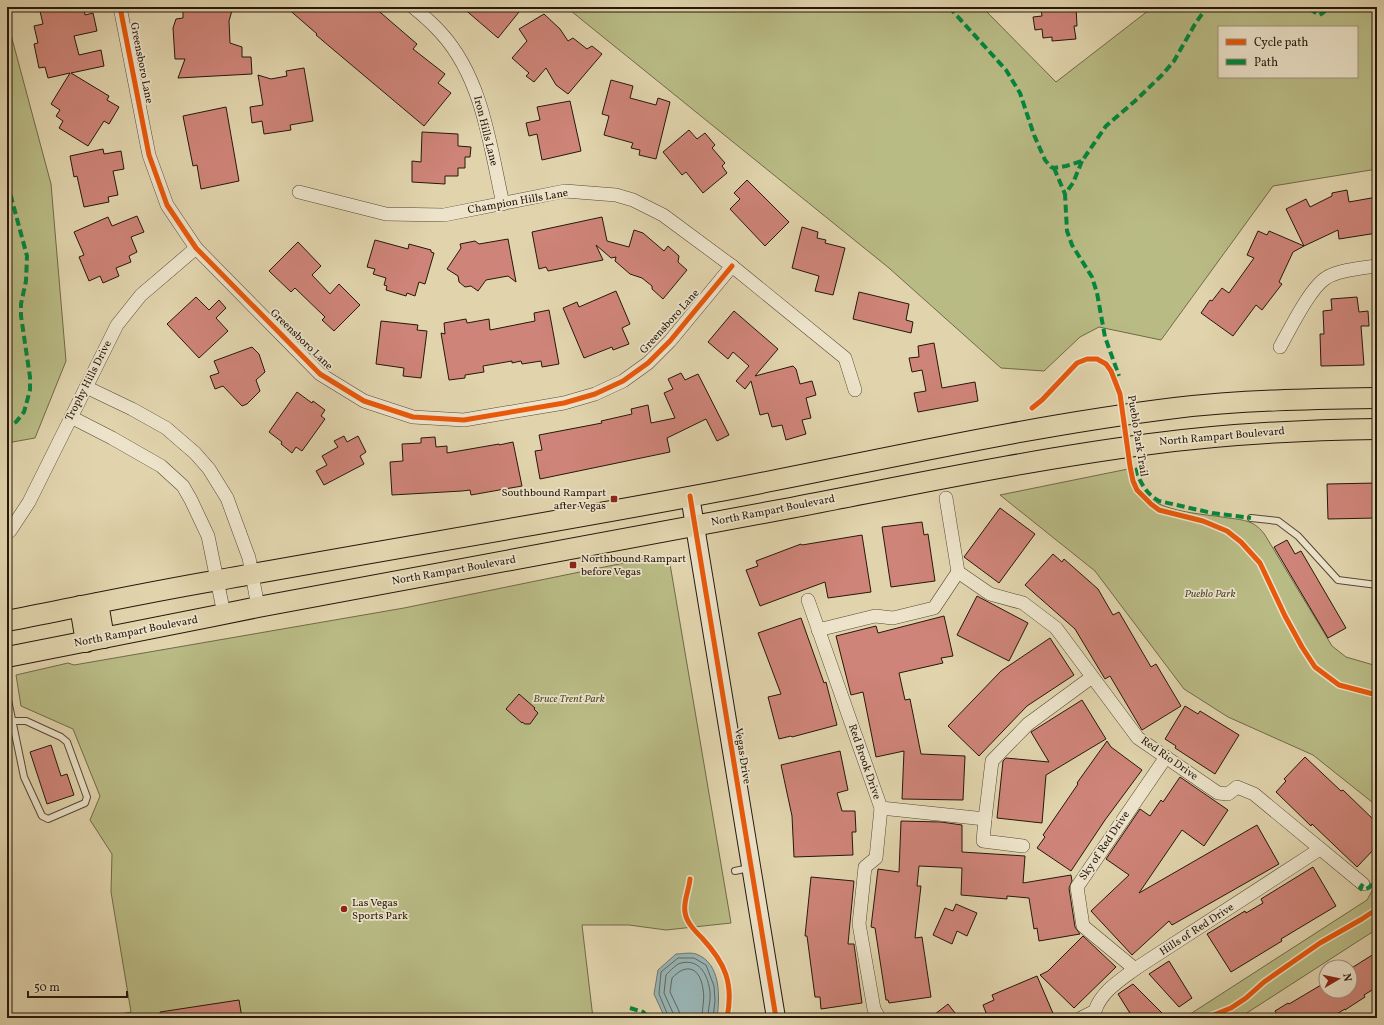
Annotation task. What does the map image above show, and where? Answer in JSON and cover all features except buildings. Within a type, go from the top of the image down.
[{"type":"main road","points":[[7,621],[217,580],[690,496],[948,445],[1102,419],[1178,408],[1251,402],[1377,398]]},
{"type":"main road","name":"North Rampart Boulevard","points":[[7,656],[258,607],[694,526],[944,488],[1028,462],[1152,443],[1326,429],[1377,429]]},
{"type":"main road","name":"Vegas Drive","points":[[690,496],[743,869],[776,1018]]},
{"type":"main road","points":[[89,605],[95,640]]},
{"type":"street","name":"Greensboro Lane","points":[[120,7],[149,155],[167,205],[196,248],[320,374],[364,401],[413,417],[464,420],[564,403],[595,394],[623,381],[648,363],[670,341],[732,266]]},
{"type":"street","name":"Iron Hills Lane","points":[[413,7],[442,34],[460,58],[473,85],[483,114],[503,204]]},
{"type":"street","name":"Champion Hills Lane","points":[[299,192],[386,214],[444,215],[565,191],[616,195],[633,200],[663,215],[732,266],[845,358],[855,390]]},
{"type":"street","name":"Trophy Hills Drive","points":[[7,534],[29,502],[117,325],[141,295],[196,248]]},
{"type":"street","points":[[1280,347],[1313,290],[1326,278],[1338,273],[1377,266]]},
{"type":"street","points":[[86,387],[132,409],[166,428],[195,453],[209,468],[227,498],[249,558],[258,607]]},
{"type":"street","points":[[71,417],[161,466],[183,486],[208,536],[224,614]]},
{"type":"street","points":[[818,630],[875,616],[893,618],[934,608],[958,572],[944,488]]},
{"type":"street","name":"Red Rio Drive","points":[[958,572],[990,594],[1023,604],[1056,628],[1138,738],[1218,793],[1228,794],[1237,787],[1254,794],[1363,884]]},
{"type":"street","name":"Red Brook Drive","points":[[808,600],[881,808],[876,858],[865,867],[859,924],[874,1009],[879,1018]]},
{"type":"street","points":[[1024,846],[983,841],[992,761],[1028,724],[1092,677]]},
{"type":"street","name":"Sky of Red Drive","points":[[1135,970],[1083,926],[1078,887],[1166,757]]},
{"type":"street","points":[[881,808],[985,818]]},
{"type":"street","name":"Hills of Red Drive","points":[[1081,1018],[1095,1011],[1097,1005],[1110,987],[1320,849]]},
{"type":"lane","points":[[1251,518],[1278,521],[1298,536],[1338,580],[1377,585]]},
{"type":"lane","points":[[7,695],[12,721],[24,777],[42,816],[48,819],[85,803],[87,797],[67,742],[61,737],[26,721],[12,721]]},
{"type":"green space","points":[[566,7],[982,7],[1056,82],[1153,7],[1377,7],[1377,169],[1273,186],[1161,340],[1099,327],[1080,337],[1044,371],[1001,368],[889,268]]},
{"type":"green space","points":[[7,20],[51,184],[66,361],[35,438],[7,443]]},
{"type":"green space","name":"Pueblo Park","points":[[1133,468],[1138,486],[1145,495],[1155,502],[1166,507],[1192,513],[1249,522],[1261,530],[1332,646],[1346,657],[1377,666],[1377,806],[1313,755],[1228,717],[1184,689],[1095,571],[1000,495]]},
{"type":"green space","name":"Bruce Trent Park","points":[[658,556],[670,564],[731,923],[666,930],[629,925],[582,925],[593,1018],[110,1018],[110,1016],[131,1012],[111,892],[112,854],[90,820],[100,796],[73,729],[21,706],[16,675],[68,663],[74,665],[404,608]]},
{"type":"green space","points":[[1377,882],[1377,929],[1330,959],[1318,959],[1318,967],[1239,1018],[1184,1018],[1367,900]]},
{"type":"water","points":[[676,954],[696,954],[704,958],[710,965],[717,981],[717,1018],[665,1018],[654,994],[658,970]]},
{"type":"marked path","points":[[949,7],[1006,70],[1020,93],[1034,135],[1045,160],[1051,167],[1054,168],[1082,161],[1106,126],[1135,101],[1174,61],[1195,24],[1207,7]]},
{"type":"marked path","points":[[1312,7],[1313,11],[1319,15],[1328,7]]},
{"type":"marked path","points":[[7,159],[10,193],[27,256],[26,281],[21,304],[21,316],[30,377],[30,390],[24,412],[16,422],[7,426]]},
{"type":"marked path","points":[[1082,161],[1073,183],[1065,194],[1067,231],[1072,245],[1092,277],[1097,293],[1105,337],[1119,376]]},
{"type":"marked path","points":[[1054,168],[1065,194]]},
{"type":"marked path","points":[[1135,468],[1144,487],[1150,495],[1159,501],[1212,513],[1251,518]]},
{"type":"marked path","points":[[1363,884],[1360,888],[1364,890],[1369,888],[1377,876]]},
{"type":"marked path","points":[[630,1008],[643,1012],[649,1018]]},
{"type":"cycle path","points":[[120,7],[149,155],[167,205],[196,248],[320,374],[364,401],[413,417],[464,420],[564,403],[595,394],[623,381],[648,363],[670,341],[732,266]]},
{"type":"cycle path","name":"Pueblo Park Trail","points":[[1032,408],[1042,400],[1077,363],[1087,359],[1097,359],[1106,364],[1111,371],[1120,394],[1130,466],[1133,481],[1137,490],[1159,510],[1203,521],[1227,531],[1241,542],[1260,563],[1285,616],[1315,667],[1339,685],[1377,695]]},
{"type":"cycle path","points":[[690,496],[776,1018]]},
{"type":"cycle path","points":[[690,879],[685,904],[686,916],[691,926],[717,956],[726,974],[729,994],[727,1018]]},
{"type":"cycle path","points":[[1206,1018],[1231,1008],[1246,998],[1264,982],[1320,943],[1377,909]]},
{"type":"place","name":"Southbound Rampart after Vegas","points":[[614,499]]},
{"type":"place","name":"Northbound Rampart before Vegas","points":[[573,565]]},
{"type":"place","name":"Las Vegas Sports Park","points":[[344,909]]}]
